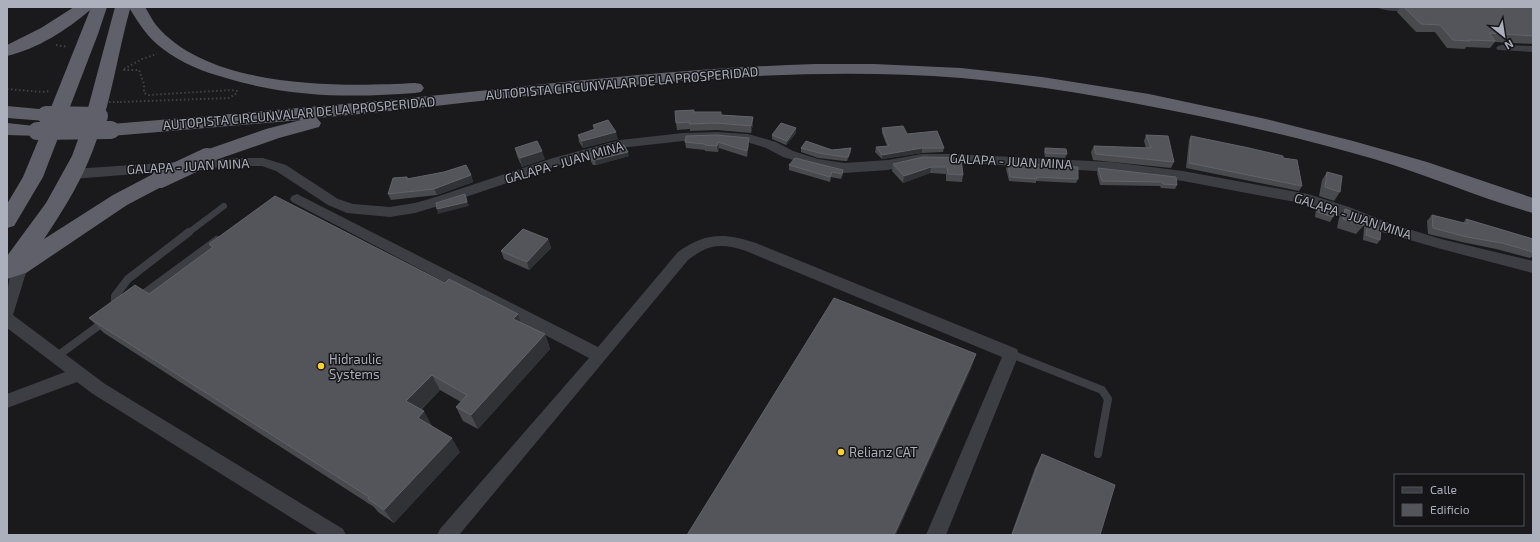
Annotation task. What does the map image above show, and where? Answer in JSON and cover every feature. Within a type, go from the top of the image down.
[{"type":"highway","points":[[7,51],[64,22],[84,7]]},
{"type":"highway","points":[[7,221],[33,177],[90,34],[99,7]]},
{"type":"highway","points":[[12,271],[73,174],[88,141],[123,7]]},
{"type":"highway","points":[[138,7],[142,18],[157,36],[178,52],[206,66],[239,77],[278,85],[321,90],[352,90],[415,96]]},
{"type":"highway","name":"AUTOPISTA CIRCUNVALAR DE LA PROSPERIDAD","points":[[415,96],[681,64],[788,56],[934,58],[1016,66],[1192,95],[1260,110],[1314,123],[1392,145],[1533,192]]},
{"type":"highway","name":"AUTOPISTA CIRCUNVALAR DE LA PROSPERIDAD","points":[[7,112],[46,114],[415,96],[752,70],[882,68],[936,71],[1016,78],[1100,91],[1193,109],[1309,135],[1384,156],[1533,206]]},
{"type":"highway","points":[[12,271],[120,200],[207,157],[273,134],[415,96]]},
{"type":"highway","name":"AUTOPISTA CIRCUNVALAR DE LA PROSPERIDAD","points":[[7,130],[37,131],[114,111]]},
{"type":"street","points":[[1382,8],[1430,9]]},
{"type":"street","points":[[1502,48],[1533,49]]},
{"type":"street","name":"GALAPA - JUAN MINA","points":[[73,174],[236,162],[263,162],[281,168],[333,202],[352,210],[390,212],[415,208],[440,201],[558,161],[620,144],[656,139],[717,136],[748,138],[771,145],[788,154],[810,161],[844,168],[888,165],[922,158],[952,158],[1111,167],[1183,176],[1308,199],[1344,210],[1387,228],[1441,244],[1533,267]]},
{"type":"street","points":[[297,199],[600,356]]},
{"type":"street","points":[[447,535],[600,356],[682,256],[692,248],[710,241],[728,240],[751,247],[1011,354],[936,535]]},
{"type":"street","points":[[7,311],[12,271]]},
{"type":"street","points":[[7,319],[98,388],[336,535]]},
{"type":"street","points":[[7,401],[79,374]]},
{"type":"lane","points":[[123,308],[114,306],[115,296],[128,279],[224,206]]},
{"type":"lane","points":[[56,357],[224,236]]},
{"type":"lane","points":[[1011,354],[1102,390],[1106,394],[1108,399],[1098,454]]},
{"type":"path","points":[[55,45],[73,49]]},
{"type":"path","points":[[114,111],[230,98],[236,94],[237,91],[231,90],[149,95],[144,93],[144,84],[139,70],[123,70],[130,65],[154,55],[171,55],[178,52]]},
{"type":"path","points":[[7,89],[42,92],[56,89]]},
{"type":"building","points":[[1404,7],[1533,7],[1533,36],[1489,33],[1495,41],[1453,40],[1440,25],[1421,24]]},
{"type":"building","points":[[694,110],[694,112],[721,112],[721,115],[753,117],[751,126],[717,123],[676,123],[675,111]]},
{"type":"building","points":[[608,120],[616,132],[582,141],[578,135],[595,129],[593,125]]},
{"type":"building","points":[[781,123],[796,128],[787,141],[772,135]]},
{"type":"building","points":[[903,126],[907,134],[937,131],[944,148],[922,148],[882,155],[876,147],[889,146],[882,128]]},
{"type":"building","points":[[717,135],[749,138],[747,151],[718,142],[717,146],[685,142],[686,136]]},
{"type":"building","points":[[1146,135],[1168,136],[1174,162],[1096,154],[1094,146],[1151,148]]},
{"type":"building","points":[[1191,136],[1297,160],[1302,186],[1189,163]]},
{"type":"building","points":[[537,141],[542,151],[520,158],[515,148]]},
{"type":"building","points":[[806,141],[832,150],[851,148],[848,157],[844,157],[819,153],[801,148]]},
{"type":"building","points":[[624,145],[628,152],[595,160],[592,160],[588,154]]},
{"type":"building","points":[[1045,148],[1066,149],[1067,154],[1046,153]]},
{"type":"building","points":[[923,157],[961,158],[963,175],[948,174],[947,167],[931,167],[904,176],[893,164]]},
{"type":"building","points":[[795,158],[843,170],[842,174],[832,172],[830,177],[789,165]]},
{"type":"building","points":[[1008,164],[1078,167],[1078,179],[1037,177],[1037,179],[1010,177]]},
{"type":"building","points":[[466,165],[471,175],[434,189],[388,194],[393,178],[407,177],[407,179],[444,172]]},
{"type":"building","points":[[1098,168],[1176,177],[1177,185],[1163,184],[1162,182],[1102,181]]},
{"type":"building","points":[[1327,172],[1342,176],[1340,192],[1325,187]]},
{"type":"building","points":[[465,194],[467,202],[437,209],[436,203]]},
{"type":"building","name":"Hidraulic Systems","points":[[275,196],[445,283],[449,279],[518,314],[513,319],[545,334],[471,415],[456,407],[467,395],[432,375],[406,401],[424,411],[418,418],[452,438],[384,510],[368,499],[369,497],[89,318],[135,285],[149,294],[213,247],[209,244]]},
{"type":"building","points":[[1319,205],[1335,211],[1333,217],[1318,212]]},
{"type":"building","points":[[1345,209],[1364,216],[1363,226],[1343,219]]},
{"type":"building","points":[[1432,215],[1468,224],[1466,219],[1533,239],[1533,252],[1502,243],[1467,237],[1433,228]]},
{"type":"building","points":[[1368,223],[1381,228],[1380,240],[1366,235]]},
{"type":"building","points":[[523,229],[548,239],[527,262],[501,251]]},
{"type":"building","name":"Relianz CAT","points":[[834,298],[976,354],[894,535],[687,535]]},
{"type":"building","points":[[1042,454],[1115,485],[1100,535],[1012,535]]},
{"type":"place","name":"Hidraulic Systems","points":[[321,366]]},
{"type":"place","name":"Relianz CAT","points":[[841,452]]}]
